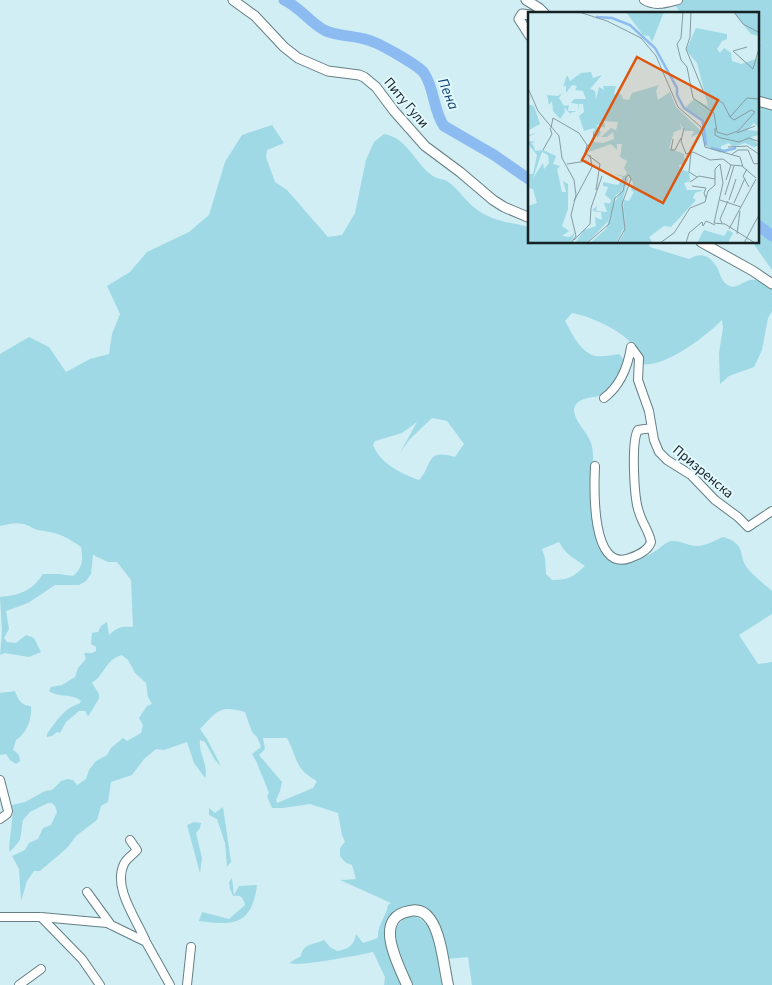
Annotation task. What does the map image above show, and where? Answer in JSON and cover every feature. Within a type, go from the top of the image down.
[{"type":"main road","points":[[407,985],[390,940],[390,928],[392,922],[399,915],[416,910],[427,916],[436,929],[448,985]]},
{"type":"street","name":"Питу Гули","points":[[233,0],[255,16],[284,47],[298,58],[328,71],[364,77],[376,87],[425,146],[493,200],[528,217]]},
{"type":"street","points":[[526,0],[543,12]]},
{"type":"street","points":[[644,0],[652,4],[660,4],[678,0]]},
{"type":"street","points":[[528,15],[522,14],[519,19],[528,33]]},
{"type":"street","points":[[705,244],[772,284]]},
{"type":"street","name":"Призренска","points":[[604,398],[610,394],[620,380],[629,358],[630,347],[639,358],[637,377],[649,410],[654,440],[659,452],[667,460],[691,475],[715,500],[748,527],[772,511]]},
{"type":"street","points":[[595,466],[595,492],[601,541],[610,557],[616,560],[624,560],[644,551],[651,542],[636,504],[634,441],[638,430],[652,428]]},
{"type":"street","points":[[0,780],[8,810],[6,815],[0,819]]},
{"type":"street","points":[[130,840],[137,850],[124,863],[121,879],[130,911],[170,985]]},
{"type":"street","points":[[86,892],[111,925]]},
{"type":"street","points":[[0,917],[41,917],[96,921],[111,925],[146,942]]},
{"type":"street","points":[[41,917],[82,960],[100,985]]},
{"type":"street","points":[[187,985],[191,946]]},
{"type":"street","points":[[20,985],[41,969]]},
{"type":"shaded area","points":[[672,0],[772,0],[772,231],[760,222],[760,12],[680,12]]},
{"type":"shaded area","points":[[272,125],[284,143],[267,150],[266,157],[275,182],[287,190],[328,237],[342,235],[355,213],[366,160],[374,142],[384,134],[392,136],[399,141],[427,171],[451,184],[481,213],[501,221],[528,227],[528,244],[648,244],[650,247],[689,259],[698,255],[706,256],[718,269],[722,280],[729,286],[735,287],[747,281],[756,280],[772,289],[772,311],[768,318],[762,350],[754,367],[729,376],[720,384],[719,353],[723,328],[722,320],[685,349],[662,361],[651,364],[642,364],[638,353],[629,340],[597,321],[572,313],[565,321],[577,342],[585,351],[595,356],[619,354],[624,360],[616,380],[606,393],[579,401],[574,408],[578,422],[592,446],[592,471],[600,547],[605,555],[611,561],[626,564],[641,559],[671,541],[700,546],[723,537],[736,543],[748,569],[772,591],[772,614],[739,635],[758,664],[772,662],[772,985],[472,985],[468,957],[447,959],[418,906],[402,909],[391,915],[386,924],[388,948],[402,985],[384,985],[385,977],[373,952],[317,962],[289,963],[301,956],[304,949],[310,945],[324,940],[337,951],[350,946],[356,934],[363,943],[378,938],[380,925],[388,905],[391,903],[340,880],[356,879],[352,865],[346,863],[340,856],[340,848],[345,842],[338,813],[310,804],[272,808],[267,796],[269,793],[252,754],[261,747],[257,737],[252,732],[245,712],[229,709],[224,709],[214,714],[200,729],[221,766],[215,760],[205,742],[200,740],[200,749],[206,769],[205,778],[194,763],[187,742],[164,750],[156,749],[144,759],[132,775],[111,782],[108,802],[101,806],[97,820],[76,836],[67,848],[40,871],[34,871],[27,881],[21,901],[19,869],[12,856],[25,850],[29,843],[38,839],[43,828],[51,825],[57,812],[52,803],[48,803],[30,812],[23,820],[20,840],[10,852],[12,805],[25,802],[45,791],[52,790],[61,781],[73,780],[77,785],[86,779],[89,770],[96,761],[107,755],[111,748],[123,738],[127,741],[141,733],[143,725],[139,718],[147,706],[152,704],[148,697],[146,683],[135,673],[128,660],[122,655],[112,660],[92,683],[99,694],[99,699],[88,716],[85,711],[79,711],[66,722],[60,733],[57,732],[47,737],[47,734],[61,716],[81,701],[74,697],[49,691],[51,687],[62,685],[75,677],[78,668],[86,659],[84,653],[96,651],[96,647],[91,644],[92,633],[98,632],[101,626],[107,622],[109,635],[120,628],[133,627],[131,580],[117,562],[108,562],[93,555],[91,574],[86,581],[79,585],[55,585],[28,603],[6,611],[9,629],[4,638],[7,642],[16,643],[26,635],[34,638],[41,652],[29,657],[5,653],[0,655],[2,632],[0,597],[25,591],[39,580],[43,574],[73,576],[79,570],[82,556],[81,547],[61,535],[20,523],[0,526],[0,354],[29,337],[49,347],[66,372],[90,359],[109,354],[112,334],[120,314],[107,286],[130,272],[147,252],[189,232],[209,215],[225,162],[242,135]],"holes":[[[432,418],[447,421],[464,444],[455,457],[445,455],[434,456],[419,480],[405,475],[392,467],[381,457],[373,445],[375,441],[402,433],[417,422],[400,453],[409,440]],[[559,542],[568,553],[585,566],[570,577],[552,580],[546,574],[545,558],[542,549]],[[263,738],[287,738],[300,767],[317,781],[313,788],[277,803],[276,800],[282,782],[259,755],[265,749]]]},
{"type":"shaded area","points":[[760,227],[772,236],[772,270],[754,244],[760,244]]},
{"type":"shaded area","points":[[15,691],[22,703],[31,706],[30,721],[16,740],[13,750],[20,757],[20,761],[16,764],[6,754],[0,755],[0,693]]},
{"type":"shaded area","points":[[223,807],[231,862],[227,867],[225,843],[217,819],[209,815],[209,808],[215,813]]},
{"type":"shaded area","points":[[194,822],[201,823],[196,833],[202,858],[200,873],[187,825]]},
{"type":"shaded area","points":[[232,878],[234,895],[239,886],[257,885],[255,898],[246,915],[239,920],[231,922],[211,923],[199,921],[202,912],[229,919],[245,905],[241,897],[233,896],[229,882]]},
{"type":"shaded area","points":[[413,916],[428,926],[433,935],[437,945],[445,985],[411,985],[399,956],[395,935],[397,927],[403,920]]},
{"type":"waterway","name":"Пена","points":[[284,0],[324,30],[335,34],[363,38],[373,42],[420,69],[428,79],[440,120],[444,126],[494,155],[528,179]]},
{"type":"waterway","name":"Пена","points":[[760,227],[772,236]]}]
